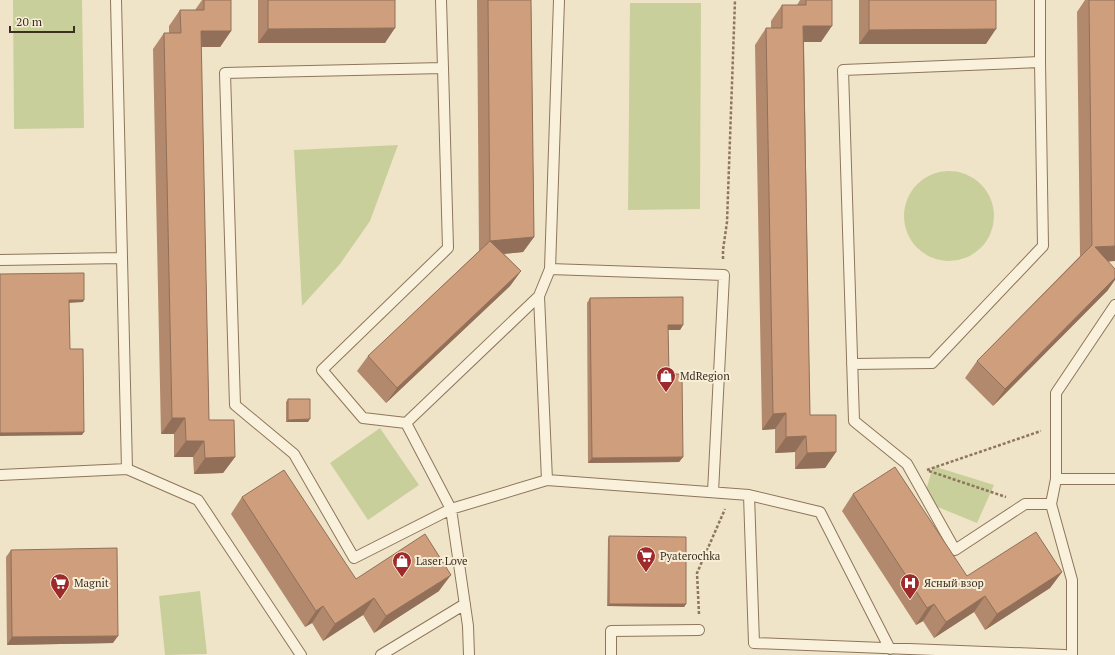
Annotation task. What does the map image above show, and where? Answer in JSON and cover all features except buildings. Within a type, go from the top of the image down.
[{"type":"lane","points":[[116,0],[127,469]]},
{"type":"lane","points":[[441,0],[448,248],[322,370],[363,418],[406,422],[539,296],[550,269],[559,0]]},
{"type":"lane","points":[[852,364],[932,363],[1043,246],[1040,0]]},
{"type":"lane","points":[[1040,62],[843,70],[854,421],[907,464],[955,550],[1025,504],[1051,504]]},
{"type":"lane","points":[[443,68],[226,73],[235,405],[294,454],[354,558],[451,509],[547,480],[749,495],[820,512],[890,648]]},
{"type":"lane","points":[[0,260],[122,258]]},
{"type":"lane","points":[[550,269],[724,275],[713,492]]},
{"type":"lane","points":[[539,296],[547,480]]},
{"type":"lane","points":[[1072,655],[1072,580],[1051,504],[1056,479],[1056,394],[1115,305]]},
{"type":"lane","points":[[406,422],[451,509],[468,626],[469,655]]},
{"type":"lane","points":[[0,475],[127,469],[198,500],[301,655]]},
{"type":"lane","points":[[1056,479],[1115,478]]},
{"type":"lane","points":[[749,495],[754,644],[1065,655]]},
{"type":"lane","points":[[381,655],[465,604]]},
{"type":"lane","points":[[611,655],[611,631],[699,630]]},
{"type":"path","points":[[722,250],[727,222],[735,0]]},
{"type":"path","points":[[926,470],[1056,426]]},
{"type":"path","points":[[907,464],[1025,504]]},
{"type":"path","points":[[699,630],[697,573],[732,494]]},
{"type":"green space","points":[[13,0],[82,0],[84,128],[14,129]]},
{"type":"green space","points":[[630,3],[701,3],[700,209],[628,210]]},
{"type":"green space","points":[[398,145],[370,221],[340,264],[302,306],[294,150]]},
{"type":"green space","points":[[949,171],[966,174],[981,184],[991,199],[994,216],[991,233],[981,248],[966,258],[949,261],[932,258],[917,248],[907,233],[904,216],[907,199],[917,184],[932,174]]},
{"type":"green space","points":[[380,428],[419,485],[368,520],[330,463]]},
{"type":"green space","points":[[933,466],[994,485],[977,523],[923,501]]},
{"type":"green space","points":[[200,591],[207,654],[165,655],[159,596]]},
{"type":"place","name":"MdRegion","points":[[666,393]]},
{"type":"place","name":"Pyaterochka","points":[[646,573]]},
{"type":"place","name":"Laser Love","points":[[402,578]]},
{"type":"place","name":"Magnit","points":[[60,600]]},
{"type":"place","name":"Ясный взор","points":[[910,600]]}]
